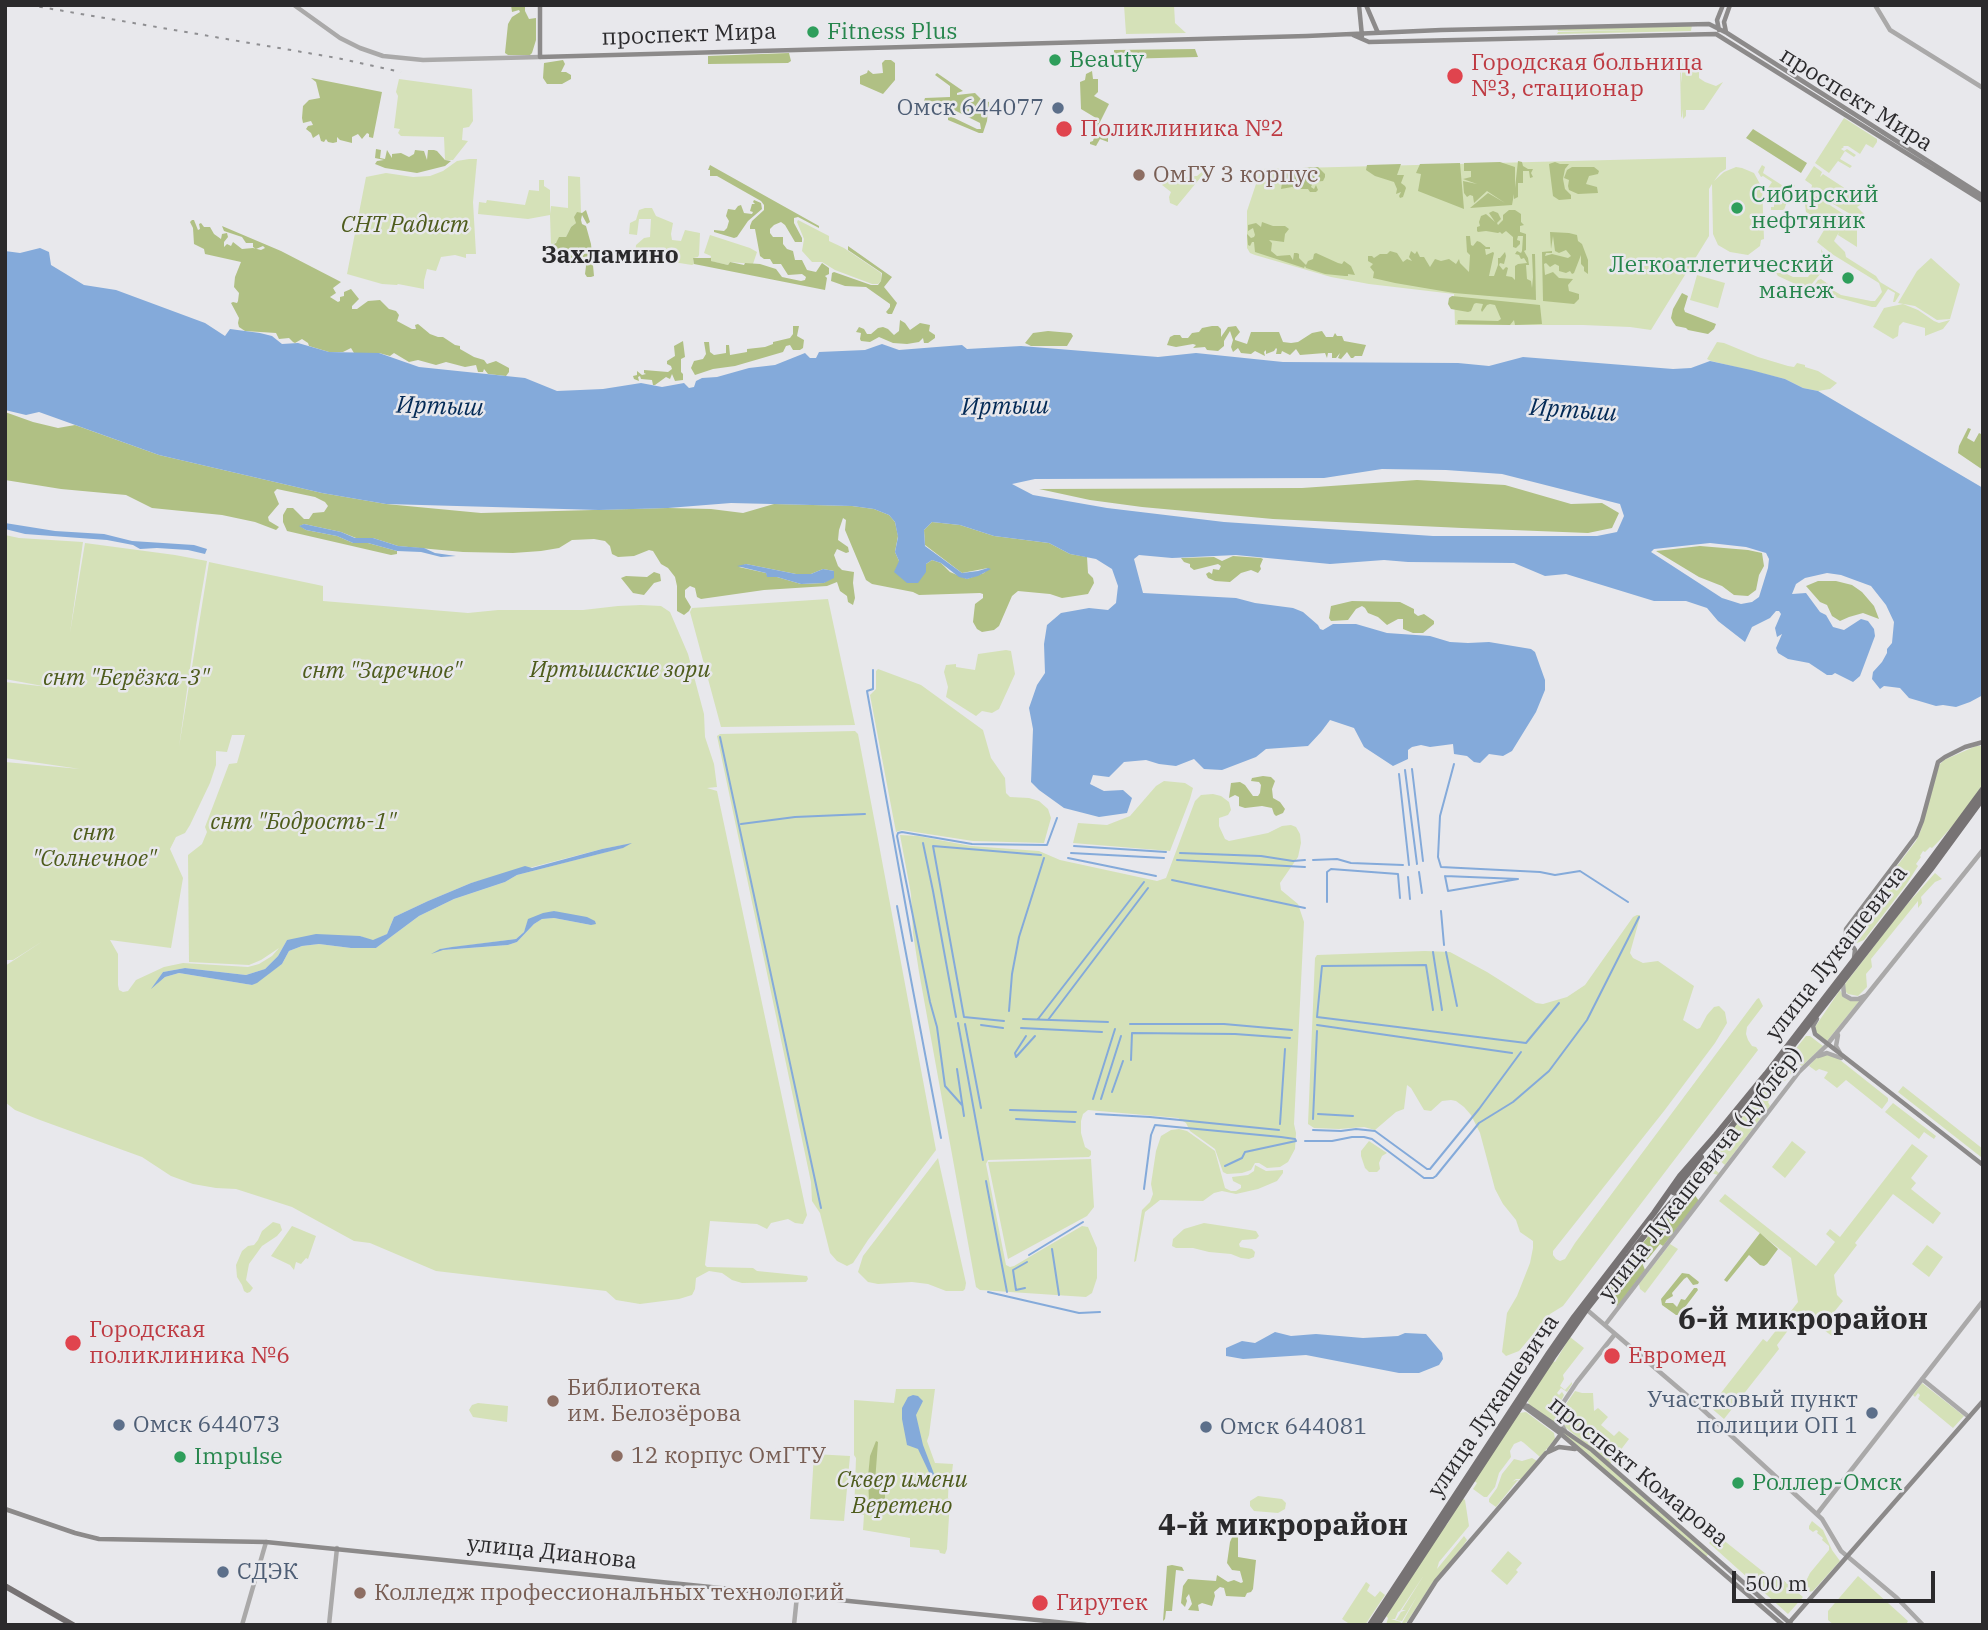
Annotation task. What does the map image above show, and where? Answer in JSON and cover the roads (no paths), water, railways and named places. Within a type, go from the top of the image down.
[{"type":"main road","points":[[540,5],[540,57]]},
{"type":"main road","points":[[1359,5],[1364,40]]},
{"type":"main road","points":[[1366,5],[1378,33],[1372,42]]},
{"type":"main road","points":[[1718,28],[1717,20],[1723,5]]},
{"type":"main road","points":[[1725,35],[1724,22],[1730,5]]},
{"type":"main road","points":[[1709,24],[1717,20]]},
{"type":"main road","name":"проспект Мира","points":[[1709,33],[1724,22]]},
{"type":"main road","name":"проспект Мира","points":[[540,57],[1709,24],[1983,199]]},
{"type":"main road","points":[[1555,27],[1555,37]]},
{"type":"main road","points":[[1508,38],[1509,28]]},
{"type":"main road","points":[[1387,32],[1382,35],[1383,39],[1388,41]]},
{"type":"main road","name":"проспект Мира","points":[[1352,35],[1372,42],[1709,33],[1725,35]]},
{"type":"main road","points":[[1854,959],[1853,945],[1846,936],[1846,929],[1913,840],[1922,821],[1938,762],[1965,747],[1983,742]]},
{"type":"main road","name":"улица Лукашевича","points":[[1370,1625],[1584,1308],[1657,1215],[1698,1172],[1718,1137],[1983,789]]},
{"type":"main road","name":"улица Лукашевича","points":[[1657,1215],[1680,1175],[1718,1137],[1797,1040],[1983,798]]},
{"type":"main road","points":[[1853,945],[1860,946],[1868,942]]},
{"type":"main road","points":[[1826,1003],[1814,1023],[1815,1034],[1983,1167]]},
{"type":"main road","points":[[1797,1040],[1809,1034],[1827,1045]]},
{"type":"main road","points":[[1788,1624],[1983,1401]]},
{"type":"main road","name":"улица Лукашевича","points":[[1377,1625],[1520,1403]]},
{"type":"main road","name":"проспект Комарова","points":[[1520,1403],[1528,1405],[1555,1425],[1586,1457],[1706,1560],[1788,1624]]},
{"type":"main road","name":"проспект Комарова","points":[[1520,1403],[1592,1450],[1712,1553],[1788,1624]]},
{"type":"main road","points":[[1408,1625],[1436,1581],[1563,1433]]},
{"type":"main road","points":[[1546,1454],[1566,1447],[1579,1450]]},
{"type":"main road","points":[[1586,1457],[1588,1451],[1592,1450]]},
{"type":"main road","name":"улица Дианова","points":[[5,1509],[99,1539],[266,1542],[337,1548],[1086,1625]]},
{"type":"main road","points":[[1678,1535],[1683,1529]]},
{"type":"main road","points":[[1706,1560],[1712,1553]]},
{"type":"main road","points":[[5,1586],[73,1625]]},
{"type":"street","name":"проспект Мира","points":[[294,5],[349,43],[383,56],[423,60],[540,57]]},
{"type":"street","points":[[1875,5],[1890,30],[1983,88]]},
{"type":"street","name":"улица Лукашевича (дублёр)","points":[[1605,1325],[1773,1105],[1842,1027],[1983,850]]},
{"type":"street","points":[[1847,977],[1842,988],[1847,997],[1855,999],[1868,994]]},
{"type":"street","points":[[1841,1056],[1836,1043],[1842,1027]]},
{"type":"street","points":[[1811,1059],[1827,1053],[1841,1056]]},
{"type":"street","points":[[1816,1514],[1983,1301]]},
{"type":"street","points":[[1584,1308],[1689,1397],[1816,1514],[1826,1525],[1838,1547],[1897,1598],[1923,1625]]},
{"type":"street","name":"улица Лукашевича (дублёр)","points":[[1559,1419],[1559,1410],[1566,1397],[1615,1334]]},
{"type":"street","points":[[1922,1379],[1969,1417]]},
{"type":"street","points":[[1555,1425],[1559,1419]]},
{"type":"street","points":[[1559,1419],[1563,1433]]},
{"type":"street","points":[[242,1625],[266,1542]]},
{"type":"street","points":[[329,1625],[337,1548]]},
{"type":"street","points":[[793,1625],[797,1596]]},
{"type":"water","name":"Иртыш","points":[[40,248],[49,252],[51,265],[84,285],[116,290],[205,323],[225,336],[230,329],[260,333],[272,336],[282,344],[298,343],[329,352],[379,353],[419,367],[525,378],[557,391],[603,389],[641,383],[662,387],[684,383],[689,388],[694,387],[696,381],[702,378],[775,365],[805,353],[810,358],[816,358],[819,352],[865,350],[882,344],[899,350],[962,345],[967,349],[1021,346],[1158,357],[1196,353],[1283,362],[1458,363],[1489,366],[1523,357],[1673,369],[1691,368],[1710,361],[1751,370],[1818,391],[1983,488],[1983,695],[1956,707],[1936,706],[1909,698],[1900,688],[1884,686],[1880,689],[1872,679],[1873,672],[1892,643],[1894,622],[1886,605],[1871,586],[1841,575],[1827,573],[1805,578],[1796,584],[1792,594],[1806,593],[1833,627],[1844,630],[1861,619],[1868,621],[1874,629],[1875,636],[1860,676],[1853,682],[1835,673],[1827,675],[1809,663],[1788,659],[1778,653],[1776,648],[1782,634],[1777,637],[1775,628],[1781,614],[1779,611],[1752,627],[1745,642],[1718,621],[1707,608],[1686,601],[1654,601],[1566,574],[1545,576],[1514,563],[1384,560],[1330,564],[1236,555],[1172,558],[1139,555],[1134,559],[1143,593],[1236,598],[1293,608],[1303,612],[1323,630],[1333,624],[1356,624],[1387,633],[1430,636],[1450,642],[1489,642],[1531,649],[1535,652],[1545,680],[1545,690],[1536,712],[1512,751],[1503,756],[1489,754],[1480,763],[1467,756],[1454,754],[1453,744],[1430,747],[1421,745],[1408,750],[1408,759],[1393,766],[1364,747],[1354,728],[1330,720],[1308,746],[1266,749],[1256,757],[1222,770],[1204,769],[1194,759],[1176,766],[1146,760],[1124,762],[1109,777],[1093,775],[1090,784],[1104,791],[1123,790],[1132,798],[1127,813],[1099,817],[1064,808],[1031,782],[1033,729],[1029,708],[1037,685],[1045,673],[1044,644],[1047,625],[1061,613],[1089,608],[1108,610],[1116,603],[1118,586],[1112,569],[1096,559],[1070,554],[1049,543],[994,536],[960,525],[932,522],[924,530],[925,546],[962,573],[991,569],[967,579],[932,560],[926,564],[926,572],[918,583],[907,583],[894,572],[899,561],[895,552],[898,537],[895,522],[889,515],[874,509],[731,503],[599,510],[386,504],[322,493],[159,455],[39,412],[26,415],[5,410],[5,251],[20,253]],"holes":[[[1382,469],[1502,474],[1620,504],[1624,516],[1617,532],[1597,536],[1433,536],[1224,522],[1107,508],[1033,495],[1012,484],[1035,479],[1324,478]],[[1710,543],[1746,547],[1766,553],[1769,559],[1768,568],[1759,597],[1752,602],[1741,604],[1722,598],[1651,552],[1654,549]]]},
{"type":"water","points":[[5,523],[55,531],[104,534],[132,541],[194,545],[207,549],[205,554],[188,550],[140,549],[107,540],[25,534],[5,529]]},
{"type":"water","points":[[304,524],[355,538],[373,538],[398,546],[424,548],[435,553],[456,556],[441,557],[421,552],[397,551],[368,543],[353,543],[299,526]]},
{"type":"water","points":[[746,564],[796,574],[811,574],[823,569],[834,571],[834,578],[824,583],[801,584],[767,577],[766,573],[737,566]]},
{"type":"water","points":[[632,843],[623,848],[517,875],[505,882],[454,899],[419,916],[376,948],[319,944],[302,946],[289,951],[282,964],[252,985],[179,973],[165,977],[151,989],[163,972],[185,968],[246,975],[265,969],[278,956],[287,940],[316,934],[360,936],[373,940],[387,934],[394,917],[471,883],[525,866],[532,868]]},
{"type":"water","points":[[554,911],[587,917],[596,924],[554,918],[542,919],[517,942],[508,945],[443,950],[431,954],[440,949],[516,939],[524,932],[528,919]]},
{"type":"water","points":[[1275,1332],[1291,1336],[1316,1334],[1363,1338],[1398,1336],[1405,1333],[1426,1334],[1442,1353],[1443,1359],[1439,1365],[1419,1373],[1399,1373],[1306,1355],[1243,1359],[1226,1356],[1226,1348],[1242,1341],[1255,1343]]},
{"type":"water","points":[[913,1395],[923,1401],[916,1415],[923,1445],[936,1479],[934,1483],[918,1449],[907,1445],[902,1408],[908,1397]]},
{"type":"waterway","points":[[873,670],[873,689],[867,691],[912,941]]},
{"type":"waterway","points":[[720,737],[821,1208]]},
{"type":"waterway","points":[[1454,764],[1440,816],[1438,857],[1441,867],[1555,875],[1580,871],[1628,902]]},
{"type":"waterway","points":[[1412,769],[1423,861]]},
{"type":"waterway","points":[[1405,770],[1417,864]]},
{"type":"waterway","points":[[1399,774],[1409,865]]},
{"type":"waterway","points":[[741,824],[795,817],[865,814]]},
{"type":"waterway","points":[[962,1105],[945,1086],[937,1027],[897,836],[902,832],[972,844],[1047,845],[1057,818]]},
{"type":"waterway","points":[[923,843],[956,1017]]},
{"type":"waterway","points":[[1004,1021],[964,1017],[933,846],[1041,855]]},
{"type":"waterway","points":[[1074,846],[1166,852]]},
{"type":"waterway","points":[[1071,853],[1164,858]]},
{"type":"waterway","points":[[1180,853],[1305,860]]},
{"type":"waterway","points":[[1009,1011],[1019,937],[1044,858]]},
{"type":"waterway","points":[[1068,858],[1156,876]]},
{"type":"waterway","points":[[1313,860],[1337,859],[1351,863],[1403,865]]},
{"type":"waterway","points":[[1177,860],[1305,867]]},
{"type":"waterway","points":[[1327,902],[1327,872],[1331,869],[1398,874],[1400,898]]},
{"type":"waterway","points":[[1419,872],[1422,893]]},
{"type":"waterway","points":[[1445,876],[1518,879],[1448,891],[1445,876]]},
{"type":"waterway","points":[[1408,877],[1410,899]]},
{"type":"waterway","points":[[1172,880],[1305,908]]},
{"type":"waterway","points":[[1038,1019],[1144,882]]},
{"type":"waterway","points":[[1048,1020],[1148,888]]},
{"type":"waterway","points":[[897,906],[941,1138]]},
{"type":"waterway","points":[[1441,911],[1444,945]]},
{"type":"waterway","points":[[1305,1141],[1332,1141],[1352,1137],[1372,1139],[1424,1178],[1436,1176],[1479,1123],[1513,1102],[1549,1071],[1587,1020],[1639,917]]},
{"type":"waterway","points":[[1433,952],[1442,1010]]},
{"type":"waterway","points":[[1446,952],[1457,1006]]},
{"type":"waterway","points":[[1433,1010],[1426,965],[1322,966],[1317,1017],[1526,1043],[1559,1003]]},
{"type":"waterway","points":[[1023,1019],[1108,1022]]},
{"type":"waterway","points":[[958,1023],[983,1160]]},
{"type":"waterway","points":[[965,1024],[981,1108]]},
{"type":"waterway","points":[[1130,1024],[1224,1024],[1292,1030]]},
{"type":"waterway","points":[[981,1025],[1003,1028]]},
{"type":"waterway","points":[[1317,1025],[1512,1053]]},
{"type":"waterway","points":[[1021,1028],[1102,1032]]},
{"type":"waterway","points":[[1093,1099],[1115,1029]]},
{"type":"waterway","points":[[1313,1119],[1317,1031]]},
{"type":"waterway","points":[[1131,1060],[1132,1033],[1235,1034],[1290,1038]]},
{"type":"waterway","points":[[1026,1036],[1015,1053],[1016,1057],[1035,1036]]},
{"type":"waterway","points":[[1101,1099],[1121,1036]]},
{"type":"waterway","points":[[1280,1124],[1285,1049]]},
{"type":"waterway","points":[[1313,1130],[1375,1131],[1430,1169],[1521,1052]]},
{"type":"waterway","points":[[1112,1092],[1123,1061]]},
{"type":"waterway","points":[[957,1069],[964,1116]]},
{"type":"waterway","points":[[1010,1110],[1076,1112]]},
{"type":"waterway","points":[[1096,1114],[1279,1130]]},
{"type":"waterway","points":[[1318,1114],[1353,1116]]},
{"type":"waterway","points":[[1016,1119],[1075,1122]]},
{"type":"waterway","points":[[1144,1189],[1151,1135],[1155,1125],[1281,1137],[1296,1141],[1245,1152],[1242,1158],[1225,1166]]},
{"type":"waterway","points":[[986,1181],[1007,1292]]},
{"type":"waterway","points":[[1029,1255],[1083,1222]]},
{"type":"waterway","points":[[1052,1249],[1059,1295]]},
{"type":"waterway","points":[[1025,1288],[1016,1290],[1013,1270],[1027,1262]]},
{"type":"waterway","points":[[988,1292],[1079,1313],[1100,1312]]},
{"type":"railway","points":[[29,5],[337,58],[401,72]]},
{"type":"place","name":"Fitness Plus","points":[[813,32]]},
{"type":"place","name":"Beauty","points":[[1055,60]]},
{"type":"place","name":"Городская больница №3, стационар","points":[[1455,76]]},
{"type":"place","name":"Омск 644077","points":[[1058,108]]},
{"type":"place","name":"Поликлиника №2","points":[[1064,129]]},
{"type":"place","name":"ОмГУ 3 корпус","points":[[1139,175]]},
{"type":"place","name":"Сибирский нефтяник","points":[[1737,208]]},
{"type":"place","name":"Легкоатлетический манеж","points":[[1848,278]]},
{"type":"place","name":"Городская поликлиника №6","points":[[73,1343]]},
{"type":"place","name":"Евромед","points":[[1612,1356]]},
{"type":"place","name":"Библиотека им. Белозёрова","points":[[553,1401]]},
{"type":"place","name":"Участковый пункт полиции ОП 1","points":[[1872,1413]]},
{"type":"place","name":"Омск 644073","points":[[119,1425]]},
{"type":"place","name":"Омск 644081","points":[[1206,1427]]},
{"type":"place","name":"12 корпус ОмГТУ","points":[[617,1456]]},
{"type":"place","name":"Impulse","points":[[180,1457]]},
{"type":"place","name":"Роллер-Омск","points":[[1738,1483]]},
{"type":"place","name":"СДЭК","points":[[223,1572]]},
{"type":"place","name":"Колледж профессиональных технологий","points":[[360,1593]]},
{"type":"place","name":"Гирутек","points":[[1040,1603]]},
{"type":"district","name":"Захламино","points":[[610,256]]},
{"type":"district","name":"6-й микрорайон","points":[[1803,1320]]},
{"type":"district","name":"4-й микрорайон","points":[[1283,1526]]},
{"type":"park label","name":"СНТ Радист","points":[[405,225]]},
{"type":"park label","name":"Иртышские зори","points":[[620,670]]},
{"type":"park label","name":"снт \"Заречное\"","points":[[382,671]]},
{"type":"park label","name":"снт \"Берёзка-3\"","points":[[126,678]]},
{"type":"park label","name":"снт \"Бодрость-1\"","points":[[303,822]]},
{"type":"park label","name":"снт \"Солнечное\"","points":[[94,846]]},
{"type":"park label","name":"Сквер имени Веретено","points":[[902,1493]]}]
